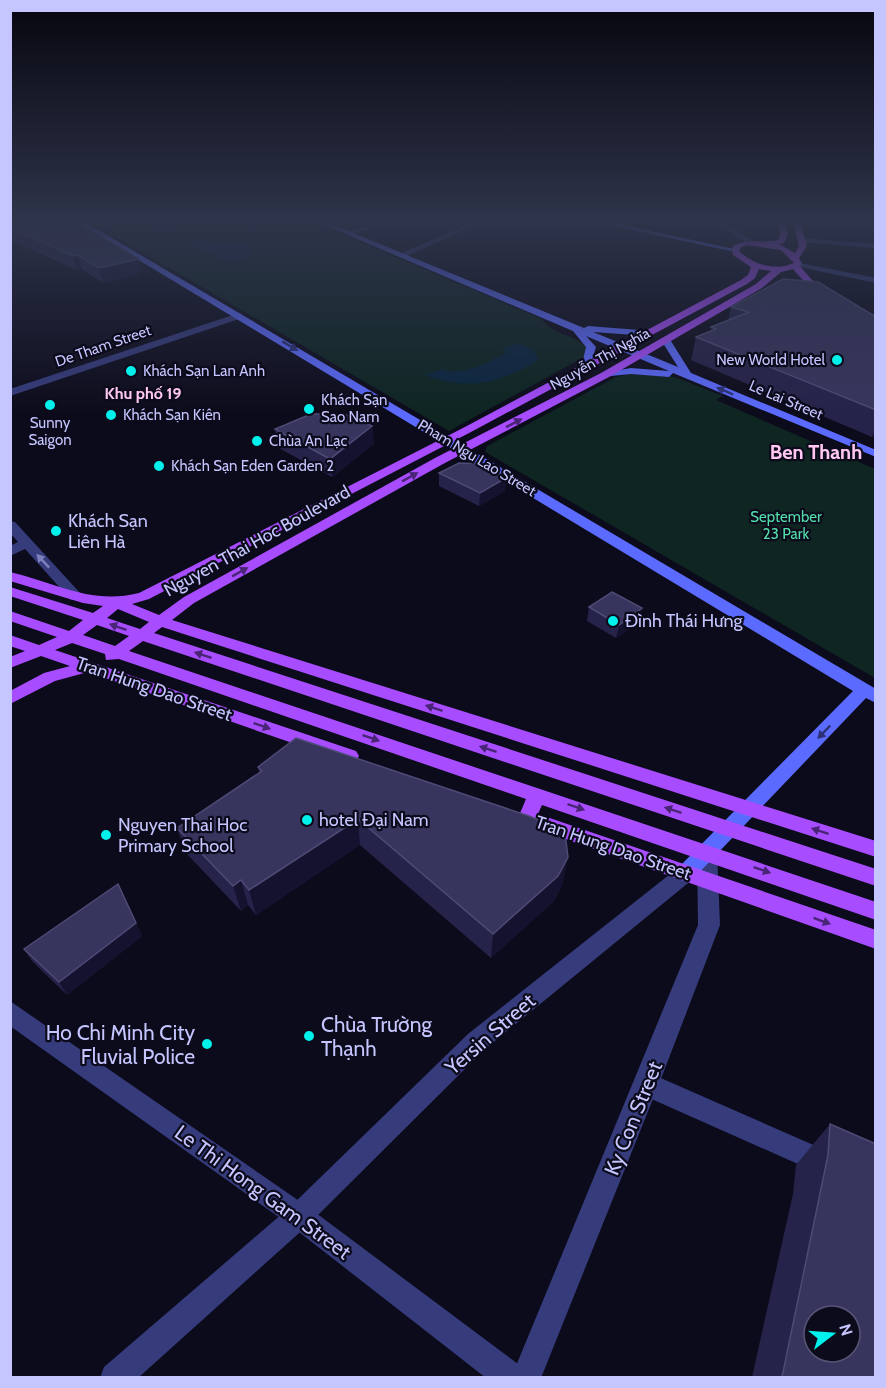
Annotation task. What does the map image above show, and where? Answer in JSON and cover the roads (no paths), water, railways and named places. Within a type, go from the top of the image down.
[{"type":"main road","name":"Pham Ngu Lao Street","points":[[188,286],[870,693]]},
{"type":"main road","name":"Le Lai Street","points":[[474,286],[876,454]]},
{"type":"main road","name":"Nguyễn Thị Nghĩa","points":[[446,440],[737,286]]},
{"type":"main road","points":[[759,286],[773,286]]},
{"type":"main road","name":"Nguyễn Thị Nghĩa","points":[[462,449],[605,375],[759,286]]},
{"type":"main road","points":[[800,286],[832,301],[814,286]]},
{"type":"main road","points":[[572,327],[649,333]]},
{"type":"main road","points":[[572,327],[591,347],[585,366]]},
{"type":"main road","points":[[666,340],[688,376]]},
{"type":"main road","points":[[605,375],[631,371],[688,376]]},
{"type":"main road","name":"Nguyen Thai Hoc Boulevard","points":[[10,663],[70,637],[117,603],[144,596],[446,440]]},
{"type":"main road","name":"Nguyen Thai Hoc Boulevard","points":[[10,698],[50,677],[87,668],[118,653],[189,600],[462,449]]},
{"type":"main road","points":[[10,576],[76,597],[117,603],[196,633],[876,849]]},
{"type":"main road","points":[[10,591],[876,878]]},
{"type":"main road","points":[[189,600],[189,618],[196,633]]},
{"type":"main road","name":"Tran Hung Dao Street","points":[[10,616],[707,851],[876,911]]},
{"type":"main road","name":"Tran Hung Dao Street","points":[[10,640],[371,763]]},
{"type":"main road","points":[[241,667],[253,651]]},
{"type":"main road","points":[[345,702],[356,684]]},
{"type":"main road","points":[[206,706],[223,687]]},
{"type":"main road","points":[[707,851],[870,693]]},
{"type":"main road","points":[[315,744],[330,724]]},
{"type":"main road","points":[[546,769],[556,747]]},
{"type":"main road","points":[[527,818],[538,794]]},
{"type":"main road","name":"Tran Hung Dao Street","points":[[505,810],[876,940]]},
{"type":"street","name":"De Tham Street","points":[[10,393],[239,316]]},
{"type":"street","points":[[10,525],[76,597]]},
{"type":"street","points":[[10,552],[27,543]]},
{"type":"street","name":"Ky Con Street","points":[[526,1377],[647,1084],[708,925],[697,876],[707,851]]},
{"type":"street","name":"Yersin Street","points":[[115,1377],[299,1216],[477,1042],[697,876]]},
{"type":"street","name":"Le Thi Hong Gam Street","points":[[10,1011],[299,1216],[511,1377]]},
{"type":"street","points":[[647,1084],[844,1171]]},
{"type":"water","points":[[519,343],[534,350],[538,360],[497,380],[469,384],[440,380],[425,375],[442,369],[458,371],[476,367],[507,352],[502,349]]},
{"type":"place","name":"New World Hotel","points":[[837,360]]},
{"type":"place","name":"Khách Sạn Lan Anh","points":[[131,371]]},
{"type":"place","name":"Sunny Saigon","points":[[50,405]]},
{"type":"place","name":"Khách Sạn Sao Nam","points":[[309,409]]},
{"type":"place","name":"Khách Sạn Kiên","points":[[111,415]]},
{"type":"place","name":"Chùa An Lạc","points":[[257,441]]},
{"type":"place","name":"Khách Sạn Eden Garden 2","points":[[159,466]]},
{"type":"place","name":"Khách Sạn Liên Hà","points":[[56,531]]},
{"type":"place","name":"Đình Thái Hưng","points":[[613,621]]},
{"type":"place","name":"hotel Đại Nam","points":[[307,820]]},
{"type":"place","name":"Nguyen Thai Hoc Primary School","points":[[106,835]]},
{"type":"place","name":"Chùa Trường Thạnh","points":[[309,1036]]},
{"type":"place","name":"Ho Chi Minh City Fluvial Police","points":[[207,1044]]},
{"type":"district","name":"Khu phố 19","points":[[143,393]]},
{"type":"district","name":"Ben Thanh","points":[[816,452]]},
{"type":"park label","name":"September 23 Park","points":[[786,526]]}]
